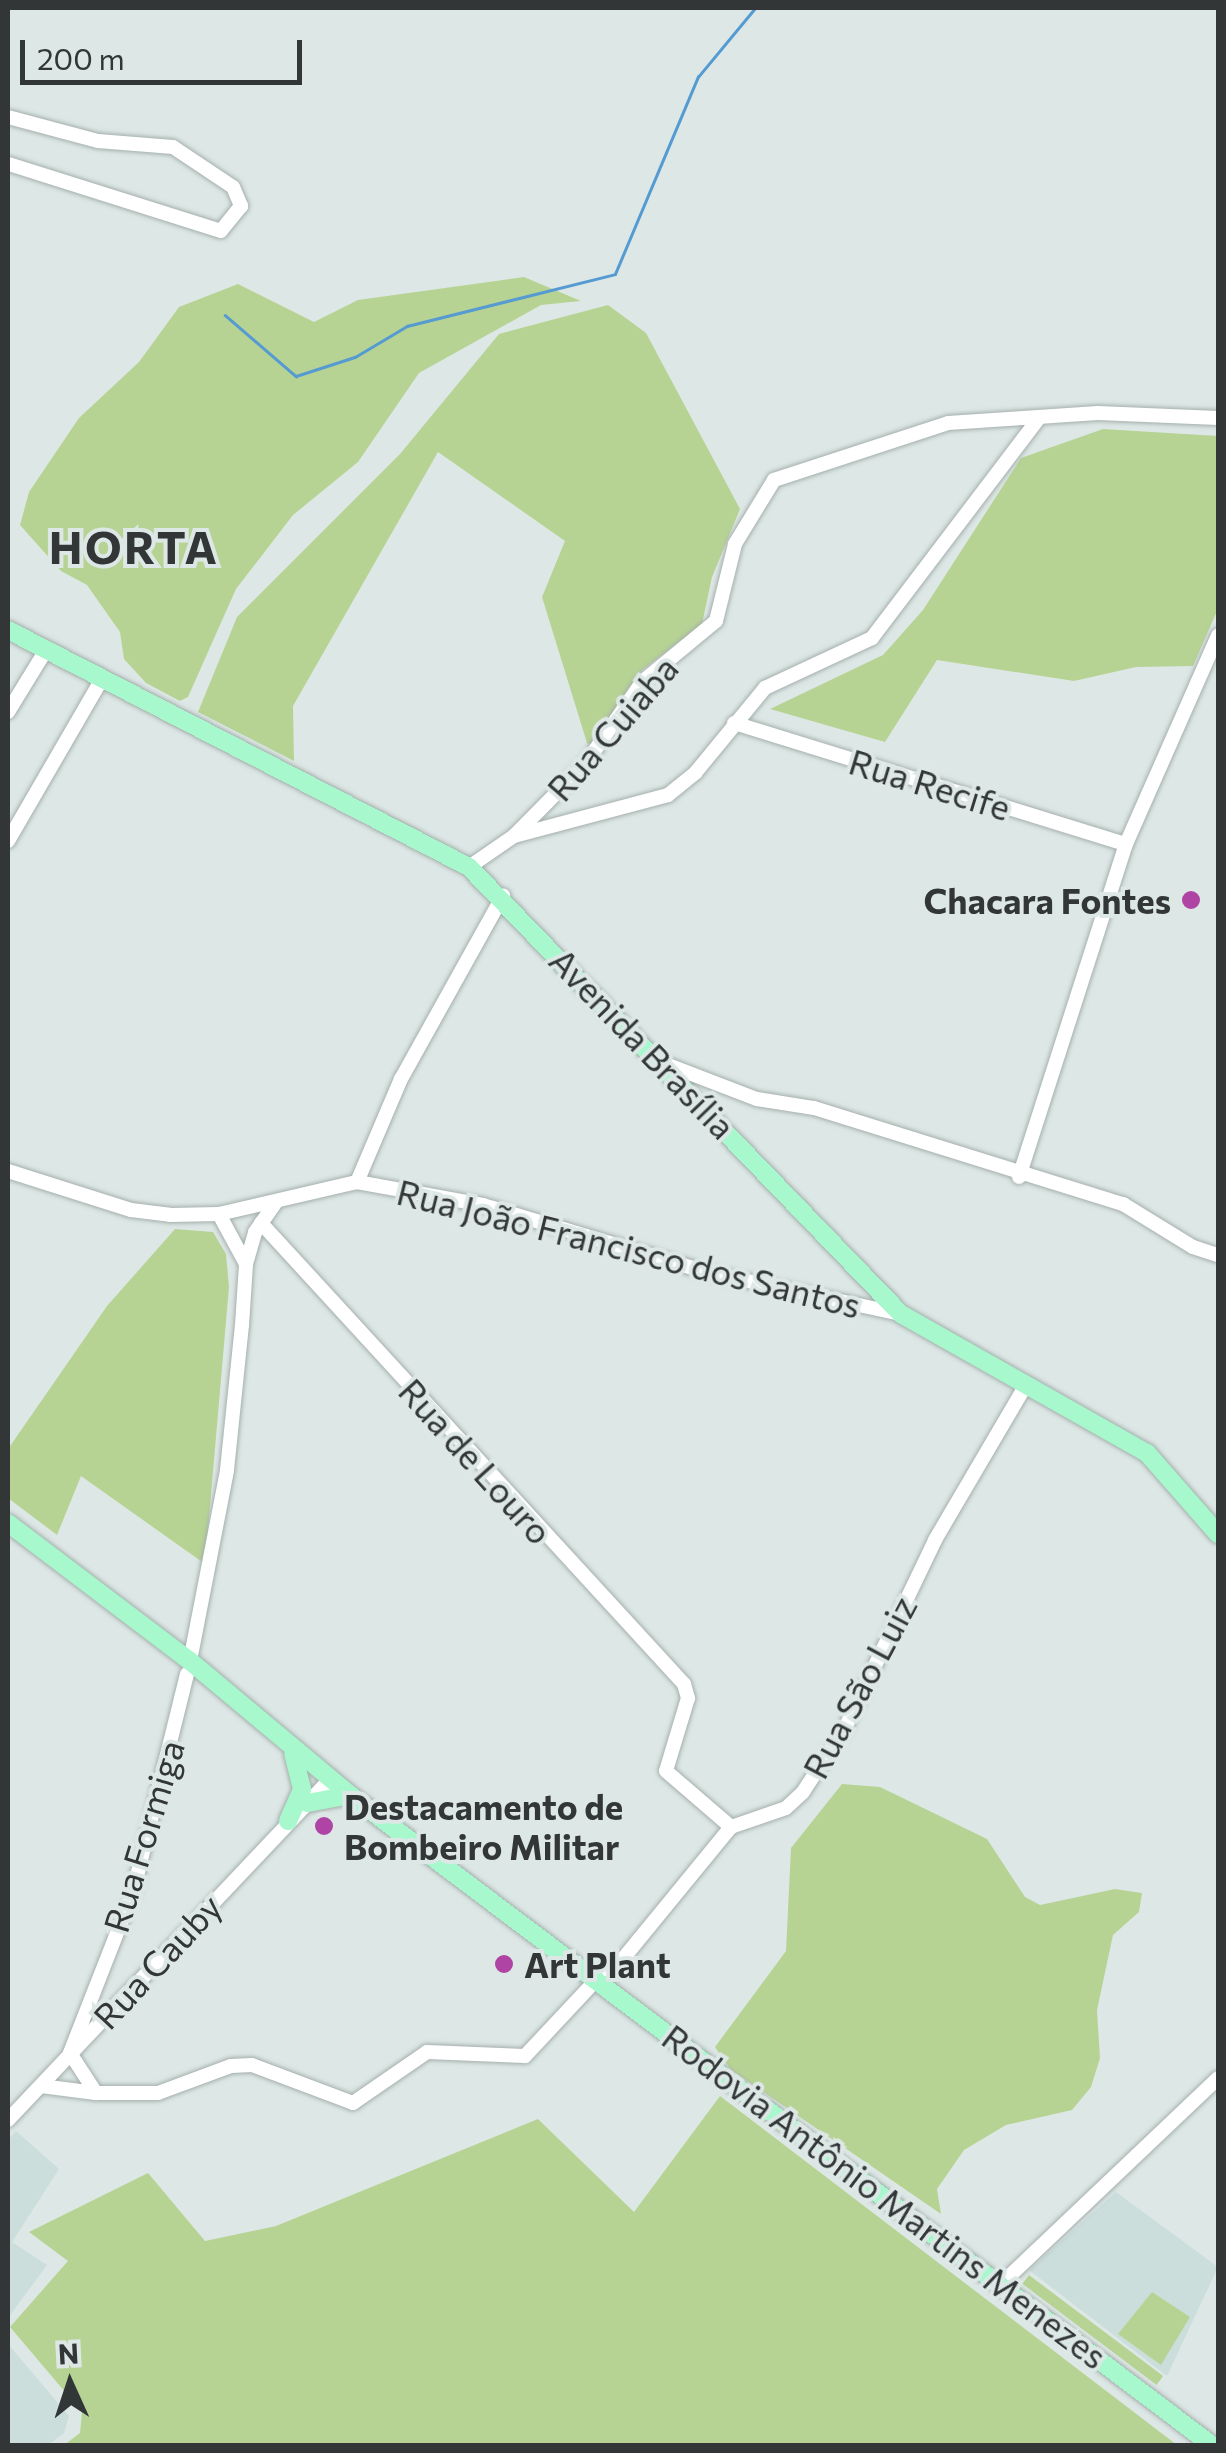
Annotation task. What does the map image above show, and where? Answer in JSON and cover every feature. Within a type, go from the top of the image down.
[{"type":"main road","name":"Avenida Brasília","points":[[8,630],[469,867],[503,896],[901,1314],[1024,1388],[1099,1422],[1147,1453],[1211,1518],[1218,1534]]},
{"type":"main road","name":"Rodovia Antônio Martins Menezes","points":[[8,1523],[293,1754],[323,1773]]},
{"type":"main road","name":"Rodovia Antônio Martins Menezes","points":[[8,1536],[188,1668],[350,1795],[601,1980],[1213,2446]]},
{"type":"main road","points":[[288,1821],[302,1789],[293,1754]]},
{"type":"main road","points":[[308,1803],[350,1795]]},
{"type":"street","points":[[8,117],[98,141],[173,147],[241,195],[240,211],[221,231],[8,164]]},
{"type":"street","points":[[469,867],[514,836],[668,794],[696,772],[764,688],[878,634],[1040,418]]},
{"type":"street","name":"Rua Cuiaba","points":[[514,836],[586,764],[642,682],[716,621],[729,560],[752,512],[776,478],[944,424],[1040,418],[1218,418]]},
{"type":"street","points":[[1019,1177],[1126,844],[1218,635]]},
{"type":"street","points":[[8,712],[46,650]]},
{"type":"street","points":[[8,842],[102,679]]},
{"type":"street","name":"Rua Recife","points":[[734,723],[1126,844]]},
{"type":"street","points":[[357,1182],[401,1080],[503,896]]},
{"type":"street","points":[[663,1063],[756,1099],[814,1108],[1019,1177],[1122,1204],[1194,1247],[1218,1255]]},
{"type":"street","name":"Rua João Francisco dos Santos","points":[[8,1170],[131,1210],[219,1214],[357,1182],[483,1205],[706,1272],[901,1314]]},
{"type":"street","name":"Rua Formiga","points":[[70,2053],[133,1892],[188,1668],[226,1470],[246,1264],[261,1223],[276,1202]]},
{"type":"street","points":[[219,1214],[246,1264]]},
{"type":"street","name":"Rua de Louro","points":[[261,1223],[684,1684],[688,1698],[666,1766],[669,1775],[731,1827]]},
{"type":"street","name":"Rua São Luiz","points":[[731,1827],[786,1808],[803,1792],[846,1726],[935,1540],[1024,1388]]},
{"type":"street","name":"Rua Cauby","points":[[8,2120],[308,1803],[323,1773]]},
{"type":"street","points":[[41,2086],[96,2093],[158,2093],[241,2065],[353,2103],[427,2052],[525,2056],[601,1980],[731,1827]]},
{"type":"street","points":[[70,2053],[96,2093]]},
{"type":"street","points":[[1002,2284],[1218,2078]]},
{"type":"shaded area","points":[[16,2131],[59,2169],[12,2242],[47,2265],[8,2318],[8,2140]]},
{"type":"shaded area","points":[[1116,2192],[1218,2267],[1167,2376],[1029,2270]]},
{"type":"shaded area","points":[[8,2344],[69,2416],[64,2433],[48,2445],[8,2445]]},
{"type":"green space","points":[[524,277],[581,301],[541,305],[419,373],[358,462],[293,515],[236,589],[188,697],[180,701],[146,683],[124,659],[120,632],[87,585],[61,571],[20,525],[29,492],[79,418],[139,362],[179,307],[238,284],[314,322],[358,300]]},
{"type":"green space","points":[[608,305],[646,333],[740,509],[712,577],[702,624],[642,670],[594,746],[587,743],[542,597],[565,541],[438,452],[293,706],[294,761],[198,712],[237,617],[400,454],[499,334]]},
{"type":"green space","points":[[1103,429],[1218,436],[1218,609],[1193,666],[1136,667],[1074,681],[937,660],[885,742],[770,709],[883,655],[923,610],[1021,458]]},
{"type":"green space","points":[[175,1229],[213,1232],[226,1254],[229,1287],[205,1564],[81,1476],[57,1535],[8,1498],[8,1449],[107,1306]]},
{"type":"green space","points":[[842,1784],[880,1787],[987,1839],[1025,1897],[1040,1905],[1115,1889],[1142,1893],[1139,1912],[1113,1935],[1097,2010],[1100,2058],[1091,2087],[1072,2110],[1006,2125],[964,2150],[937,2189],[941,2214],[730,2069],[715,2047],[786,1951],[791,1848]]},
{"type":"green space","points":[[720,2096],[1177,2445],[64,2445],[80,2433],[82,2412],[10,2327],[68,2261],[29,2232],[148,2173],[205,2241],[276,2226],[538,2119],[634,2212]]},
{"type":"green space","points":[[1029,2275],[1163,2376],[1157,2385],[1022,2284]]},
{"type":"green space","points":[[1152,2292],[1190,2317],[1161,2365],[1118,2334]]},
{"type":"waterway","points":[[225,315],[296,376],[355,357],[407,326],[615,274],[698,77],[755,8]]},
{"type":"place","name":"Chacara Fontes","points":[[1191,900]]},
{"type":"place","name":"Destacamento de Bombeiro Militar","points":[[324,1826]]},
{"type":"place","name":"Art Plant","points":[[504,1964]]},
{"type":"district","name":"HORTA","points":[[134,546]]}]
